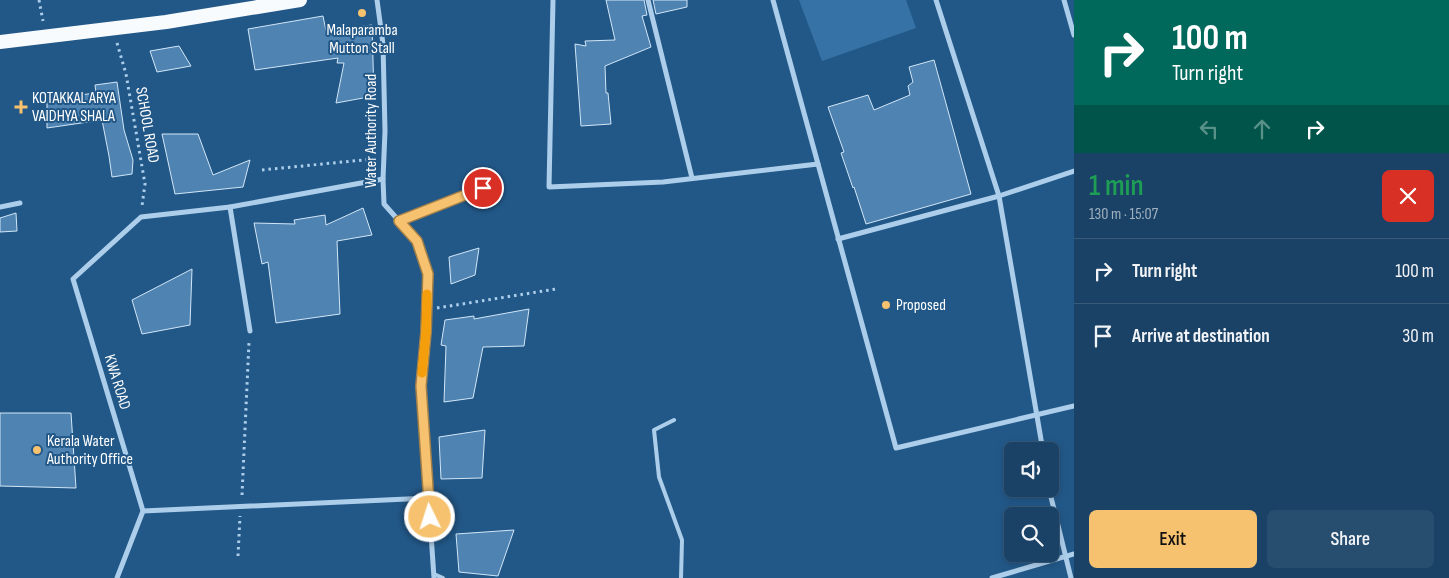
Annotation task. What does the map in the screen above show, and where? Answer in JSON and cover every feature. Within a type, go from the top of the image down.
[{"type":"highway","points":[[0,42],[166,22],[300,0]]},
{"type":"street","name":"Water Authority Road","points":[[377,0],[383,44],[385,131],[382,180],[384,204],[417,241],[428,274],[421,386],[434,576]]},
{"type":"street","points":[[553,0],[549,187],[663,182],[818,164]]},
{"type":"street","points":[[648,0],[692,178]]},
{"type":"street","points":[[773,0],[896,448],[1074,406]]},
{"type":"street","points":[[936,0],[999,196],[1040,442]]},
{"type":"street","points":[[1064,0],[1074,36]]},
{"type":"street","points":[[838,239],[999,196],[1074,171]]},
{"type":"street","points":[[141,217],[230,208],[382,180]]},
{"type":"street","points":[[399,221],[483,188]]},
{"type":"street","points":[[0,207],[20,203]]},
{"type":"street","points":[[230,208],[250,331]]},
{"type":"street","name":"KWA ROAD","points":[[141,217],[72,279],[143,511]]},
{"type":"street","points":[[1051,497],[1071,578]]},
{"type":"street","points":[[117,578],[143,511],[429,498]]},
{"type":"street","points":[[992,578],[1074,554]]},
{"type":"lane","points":[[674,420],[654,430],[659,477],[682,540],[681,578]]},
{"type":"lane","points":[[434,576],[443,578]]},
{"type":"path","name":"SCHOOL ROAD","points":[[116,37],[126,74],[146,184],[141,217]]},
{"type":"path","points":[[262,170],[384,158]]},
{"type":"path","points":[[427,310],[556,289]]},
{"type":"path","points":[[242,497],[250,331]]},
{"type":"path","points":[[238,556],[241,507]]},
{"type":"shaded area","points":[[799,0],[906,0],[916,28],[822,61]]},
{"type":"building","points":[[606,0],[644,0],[647,15],[642,16],[651,47],[605,66],[606,93],[608,93],[611,124],[581,126],[575,44],[586,46],[585,41],[615,40]]},
{"type":"building","points":[[653,0],[687,0],[687,7],[656,14]]},
{"type":"building","points":[[323,16],[326,31],[372,25],[374,96],[336,103],[344,63],[337,63],[338,58],[255,70],[248,29]]},
{"type":"building","points":[[179,46],[191,66],[157,72],[150,51]]},
{"type":"building","points":[[934,60],[971,194],[866,224],[841,153],[844,152],[828,107],[868,95],[874,110],[910,95],[908,86],[913,82],[909,67]]},
{"type":"building","points":[[117,82],[124,130],[133,160],[132,174],[112,177],[102,120],[47,128],[47,99],[96,93],[95,85]]},
{"type":"building","points":[[162,134],[198,134],[213,175],[250,160],[243,187],[175,194]]},
{"type":"building","points":[[363,208],[372,235],[337,241],[340,314],[276,323],[268,262],[262,264],[254,223],[295,224],[294,220],[325,215],[326,225]]},
{"type":"building","points":[[16,213],[17,231],[0,232],[0,218]]},
{"type":"building","points":[[479,248],[475,275],[451,284],[449,257]]},
{"type":"building","points":[[192,269],[190,325],[142,334],[132,300]]},
{"type":"building","points":[[529,309],[524,346],[483,347],[473,398],[444,402],[446,346],[441,345],[445,320],[474,316],[474,319]]},
{"type":"building","name":"Kerala Water Authority Office","points":[[0,413],[71,413],[76,488],[0,486]]},
{"type":"building","points":[[485,430],[482,478],[441,479],[439,437]]},
{"type":"building","points":[[514,530],[498,576],[459,572],[456,534]]},
{"type":"slow traffic","points":[[422,373],[427,294]]},
{"type":"place","name":"Malaparamba Mutton Stall","points":[[362,13]]},
{"type":"place","name":"KOTAKKAL ARYA VAIDHYA SHALA","points":[[21,107]]},
{"type":"place","name":"Proposed","points":[[886,305]]},
{"type":"place","name":"Kerala Water Authority Office","points":[[37,450]]},
{"type":"route","points":[[430,517],[421,386],[426,332],[428,274],[417,241],[399,221],[483,188]]}]
